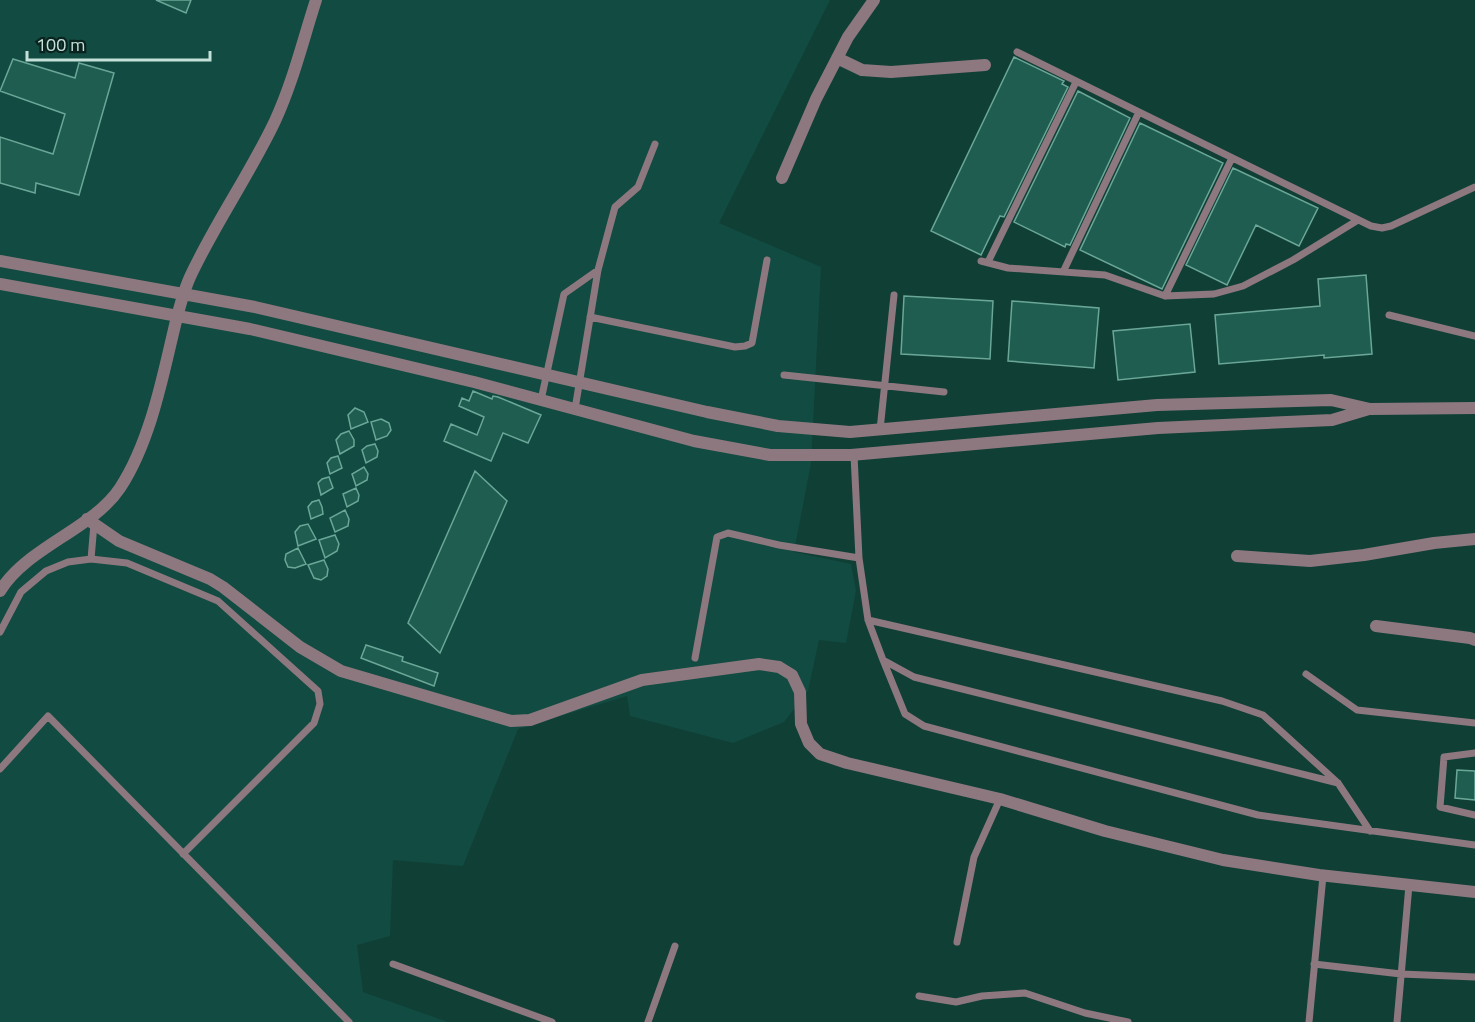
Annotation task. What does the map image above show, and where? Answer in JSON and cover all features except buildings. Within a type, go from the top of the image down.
[{"type":"street","points":[[0,591],[6,580],[38,553],[90,521],[119,489],[133,464],[144,437],[189,278],[274,123],[286,95],[316,0]]},
{"type":"street","points":[[782,178],[816,99],[837,58],[848,37],[874,0]]},
{"type":"street","points":[[837,58],[862,70],[891,72],[985,65]]},
{"type":"street","points":[[0,261],[255,306],[579,383],[778,426],[850,432],[1156,405],[1331,400],[1370,409],[1475,408]]},
{"type":"street","points":[[0,284],[261,332],[541,400],[694,441],[770,455],[854,455],[1158,428],[1332,420],[1370,409]]},
{"type":"street","points":[[90,521],[119,541],[210,579],[300,647],[341,670],[511,721],[530,720],[642,680],[759,664],[779,667],[792,675],[800,692],[801,724],[809,743],[820,754],[1000,799],[1105,831],[1223,860],[1323,876],[1475,892]]},
{"type":"street","points":[[1237,556],[1310,561],[1475,539]]},
{"type":"street","points":[[1376,626],[1475,640]]},
{"type":"lane","points":[[1017,52],[1371,226],[1383,228],[1391,226],[1475,187]]},
{"type":"lane","points":[[1076,82],[984,261],[1008,268],[1104,274],[1166,296],[1214,294],[1243,286],[1293,260],[1358,220]]},
{"type":"lane","points":[[1064,270],[1139,112]]},
{"type":"lane","points":[[575,410],[598,270],[615,207],[638,187],[655,144]]},
{"type":"lane","points":[[1166,296],[1232,158]]},
{"type":"lane","points":[[590,317],[735,347],[744,346],[752,343],[767,260]]},
{"type":"lane","points":[[541,400],[564,294],[598,270]]},
{"type":"lane","points":[[880,430],[894,295]]},
{"type":"lane","points":[[1389,315],[1475,336]]},
{"type":"lane","points":[[784,375],[944,392]]},
{"type":"lane","points":[[854,455],[860,558],[868,620],[904,714],[924,726],[1258,815],[1475,845]]},
{"type":"lane","points":[[90,521],[92,558]]},
{"type":"lane","points":[[696,658],[717,537],[720,535],[728,533],[779,545],[860,558]]},
{"type":"lane","points":[[0,632],[21,592],[46,571],[68,562],[92,558],[127,563],[218,601],[318,691],[320,704],[314,723],[183,854]]},
{"type":"lane","points":[[868,620],[1222,701],[1263,715],[1338,783],[1370,831]]},
{"type":"lane","points":[[883,660],[914,677],[1338,783]]},
{"type":"lane","points":[[1306,674],[1357,710],[1475,723]]},
{"type":"lane","points":[[0,769],[48,716],[348,1022]]},
{"type":"lane","points":[[1475,753],[1444,757],[1440,807],[1475,815]]},
{"type":"lane","points":[[957,942],[974,856],[1000,799]]},
{"type":"lane","points":[[1308,1022],[1323,876]]},
{"type":"lane","points":[[1397,1022],[1410,885]]},
{"type":"lane","points":[[648,1022],[675,946]]},
{"type":"lane","points":[[393,964],[552,1022]]},
{"type":"lane","points":[[1314,964],[1401,974],[1475,977]]},
{"type":"lane","points":[[919,996],[956,1002],[982,996],[1025,993],[1085,1013],[1128,1022]]},
{"type":"shaded area","points":[[0,0],[830,0],[719,223],[821,267],[811,463],[794,552],[851,564],[856,591],[846,643],[819,640],[808,691],[784,722],[733,743],[630,716],[627,696],[518,729],[463,866],[393,860],[390,936],[357,945],[363,992],[448,1022],[0,1022]]}]
